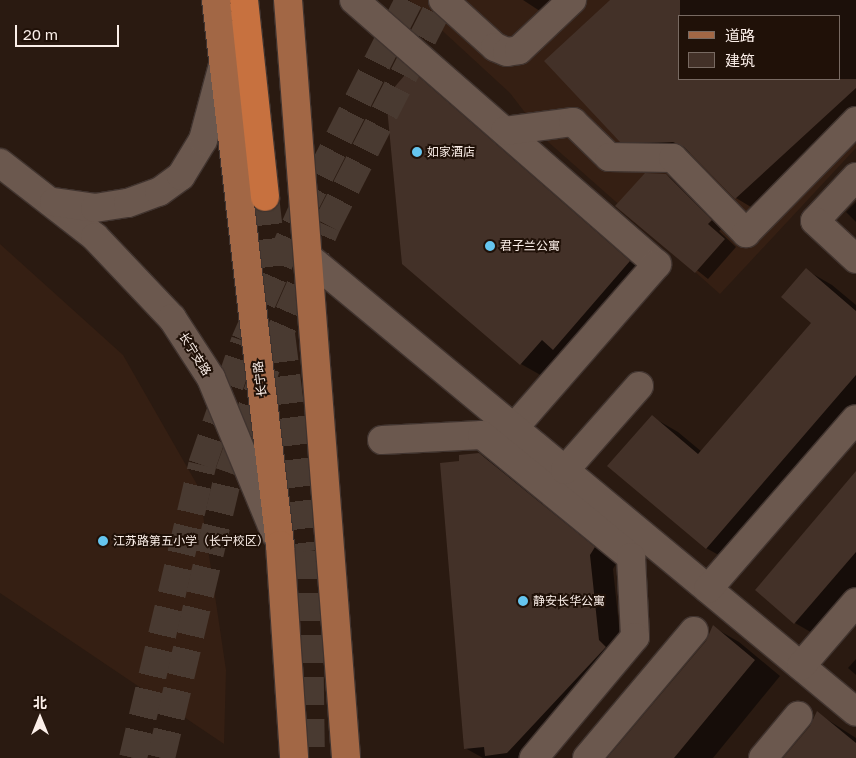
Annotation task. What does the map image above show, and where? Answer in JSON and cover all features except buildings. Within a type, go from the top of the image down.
[{"type":"highway","points":[[244,0],[265,197]]},
{"type":"main road","name":"长宁路","points":[[216,0],[280,545],[294,758]]},
{"type":"main road","points":[[288,0],[346,758]]},
{"type":"street","points":[[354,0],[658,264],[499,426],[382,440]]},
{"type":"street","points":[[444,0],[495,47],[507,52],[519,50],[572,0]]},
{"type":"street","name":"长宁支路","points":[[54,202],[95,208],[128,204],[159,192],[181,176],[203,140],[223,65]]},
{"type":"street","points":[[505,131],[573,122],[609,157],[673,158],[746,233],[856,121]]},
{"type":"street","name":"长宁支路","points":[[0,163],[54,202],[138,278],[172,318],[211,378],[280,545]]},
{"type":"street","points":[[856,177],[815,221],[856,259]]},
{"type":"street","points":[[308,257],[499,426],[631,557],[635,637],[534,758]]},
{"type":"street","points":[[565,470],[639,386]]},
{"type":"street","points":[[708,589],[856,419]]},
{"type":"street","points":[[499,426],[565,470],[856,712]]},
{"type":"street","points":[[801,666],[856,602]]},
{"type":"street","points":[[587,758],[694,631]]},
{"type":"street","points":[[763,758],[798,716]]},
{"type":"shaded area","points":[[409,0],[856,0],[856,148],[720,294],[546,140],[510,93]]},
{"type":"shaded area","name":"江苏路第五小学（长宁校区）","points":[[0,244],[123,355],[199,488],[226,670],[224,744],[0,593]]},
{"type":"tunnel","points":[[133,758],[202,465],[245,341],[301,213],[409,0]]},
{"type":"tunnel","points":[[161,758],[229,473],[272,351],[327,225],[442,0]]},
{"type":"tunnel","points":[[265,197],[274,274]]},
{"type":"tunnel","points":[[281,334],[308,551],[311,758]]},
{"type":"place","name":"如家酒店","points":[[417,152]]},
{"type":"place","name":"君子兰公寓","points":[[490,246]]},
{"type":"place","name":"江苏路第五小学（长宁校区）","points":[[103,541]]},
{"type":"place","name":"静安长华公寓","points":[[523,601]]}]
